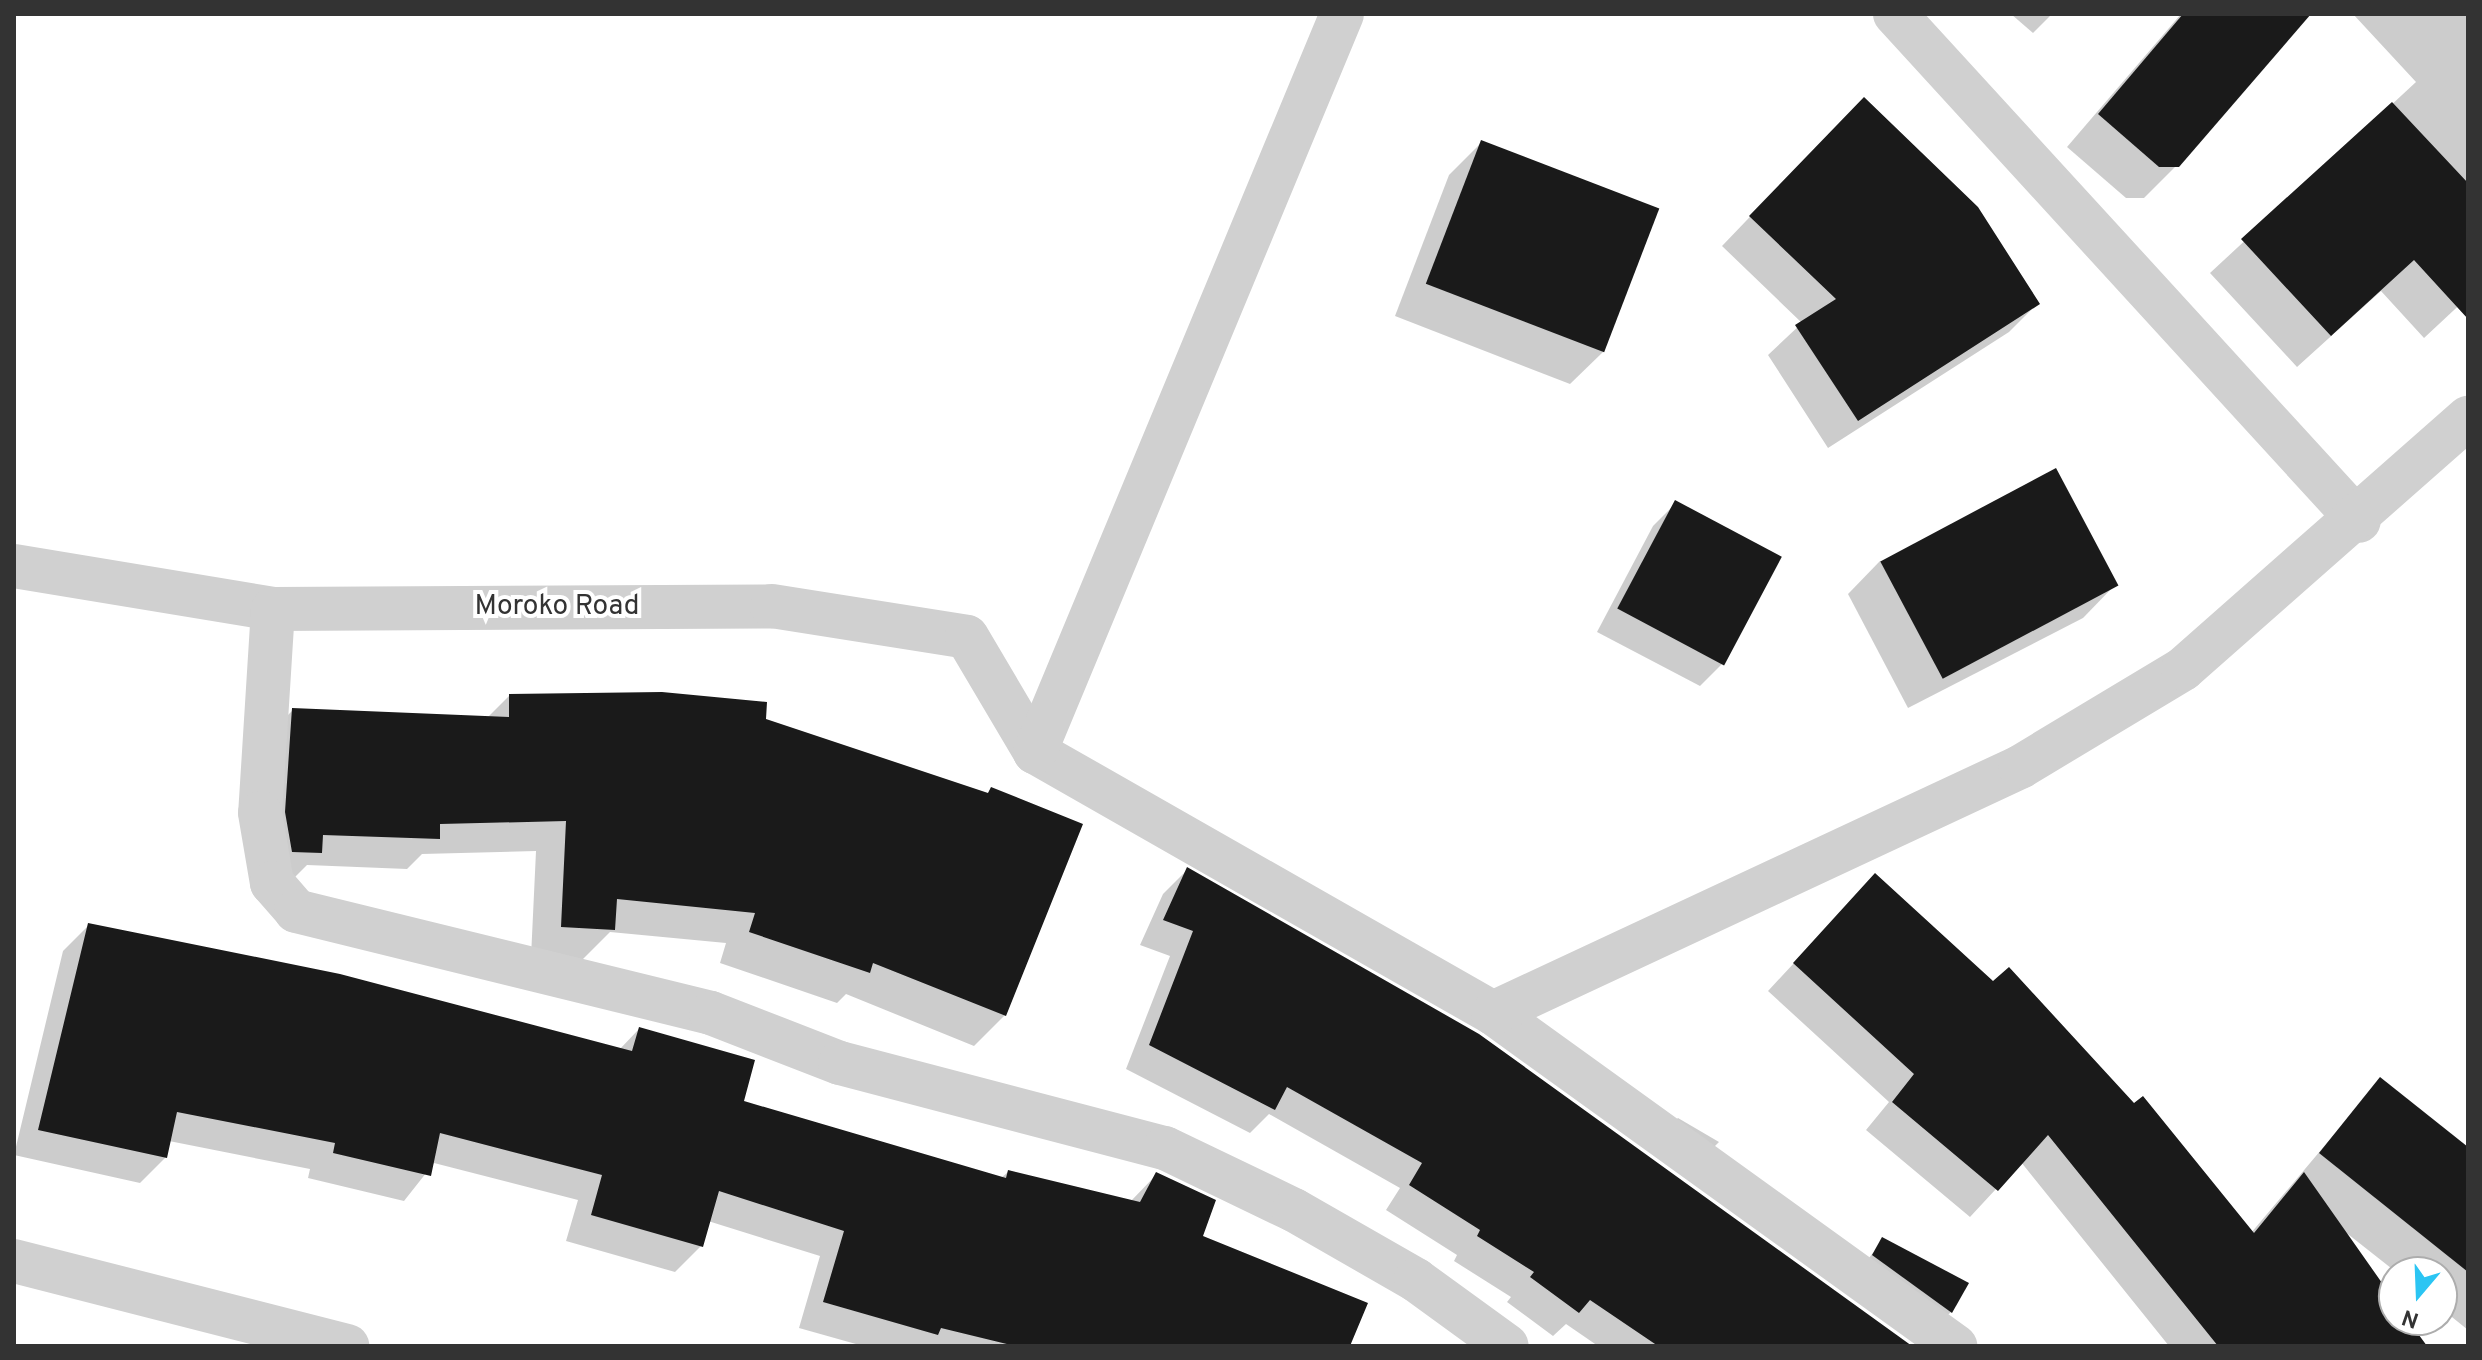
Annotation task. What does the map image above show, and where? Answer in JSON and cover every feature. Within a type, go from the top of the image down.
[{"type":"street","points":[[1342,14],[1035,752],[1493,1013],[1955,1346]]},
{"type":"street","points":[[1895,14],[2359,521]]},
{"type":"street","points":[[1493,1013],[2020,767],[2183,669],[2359,521],[2468,418]]},
{"type":"street","name":"Moroko Road","points":[[14,566],[273,609],[772,606],[967,637],[1035,752]]},
{"type":"street","points":[[273,609],[260,813],[272,883],[296,911],[711,1013],[840,1063],[1165,1148],[1348,1241],[1507,1346]]},
{"type":"street","points":[[14,1261],[347,1346]]},
{"type":"building","points":[[2183,14],[2311,14],[2179,167],[2159,167],[2098,114]]},
{"type":"building","points":[[1864,97],[1978,207],[2040,304],[1858,421],[1795,325],[1836,299],[1749,216]]},
{"type":"building","points":[[2392,102],[2468,183],[2468,319],[2414,260],[2331,336],[2241,239]]},
{"type":"building","points":[[1481,140],[1659,208],[1604,352],[1426,284]]},
{"type":"building","points":[[2056,468],[2118,585],[1943,679],[1880,561]]},
{"type":"building","points":[[1675,500],[1782,557],[1724,665],[1617,609]]},
{"type":"building","points":[[662,692],[767,702],[766,719],[988,793],[991,787],[1083,824],[1006,1016],[873,963],[870,973],[749,932],[755,913],[617,899],[615,930],[561,927],[566,821],[440,824],[440,839],[323,835],[322,853],[292,852],[285,812],[292,708],[509,717],[509,694]]},
{"type":"building","points":[[1187,867],[1479,1034],[1912,1346],[1658,1346],[1590,1300],[1579,1313],[1530,1277],[1534,1272],[1477,1236],[1480,1230],[1409,1185],[1422,1163],[1287,1087],[1275,1110],[1149,1045],[1193,931],[1163,920]]},
{"type":"building","points":[[1875,873],[1993,981],[2009,967],[2134,1103],[2143,1096],[2254,1233],[2304,1172],[2378,1277],[2378,1336],[2420,1336],[2427,1346],[2218,1346],[2048,1135],[1998,1191],[1892,1102],[1914,1074],[1793,963]]},
{"type":"building","points":[[88,923],[340,974],[632,1051],[639,1027],[755,1060],[744,1101],[1006,1178],[1008,1170],[1140,1202],[1156,1172],[1216,1200],[1203,1236],[1368,1303],[1350,1346],[1015,1346],[941,1328],[938,1335],[823,1302],[844,1231],[719,1191],[703,1247],[591,1215],[602,1175],[440,1133],[431,1176],[333,1153],[335,1143],[177,1112],[167,1158],[38,1130]]},
{"type":"building","points":[[2380,1077],[2468,1147],[2468,1272],[2458,1264],[2458,1256],[2448,1256],[2319,1153]]},
{"type":"building","points":[[1882,1237],[1969,1283],[1952,1313],[1872,1255]]}]
